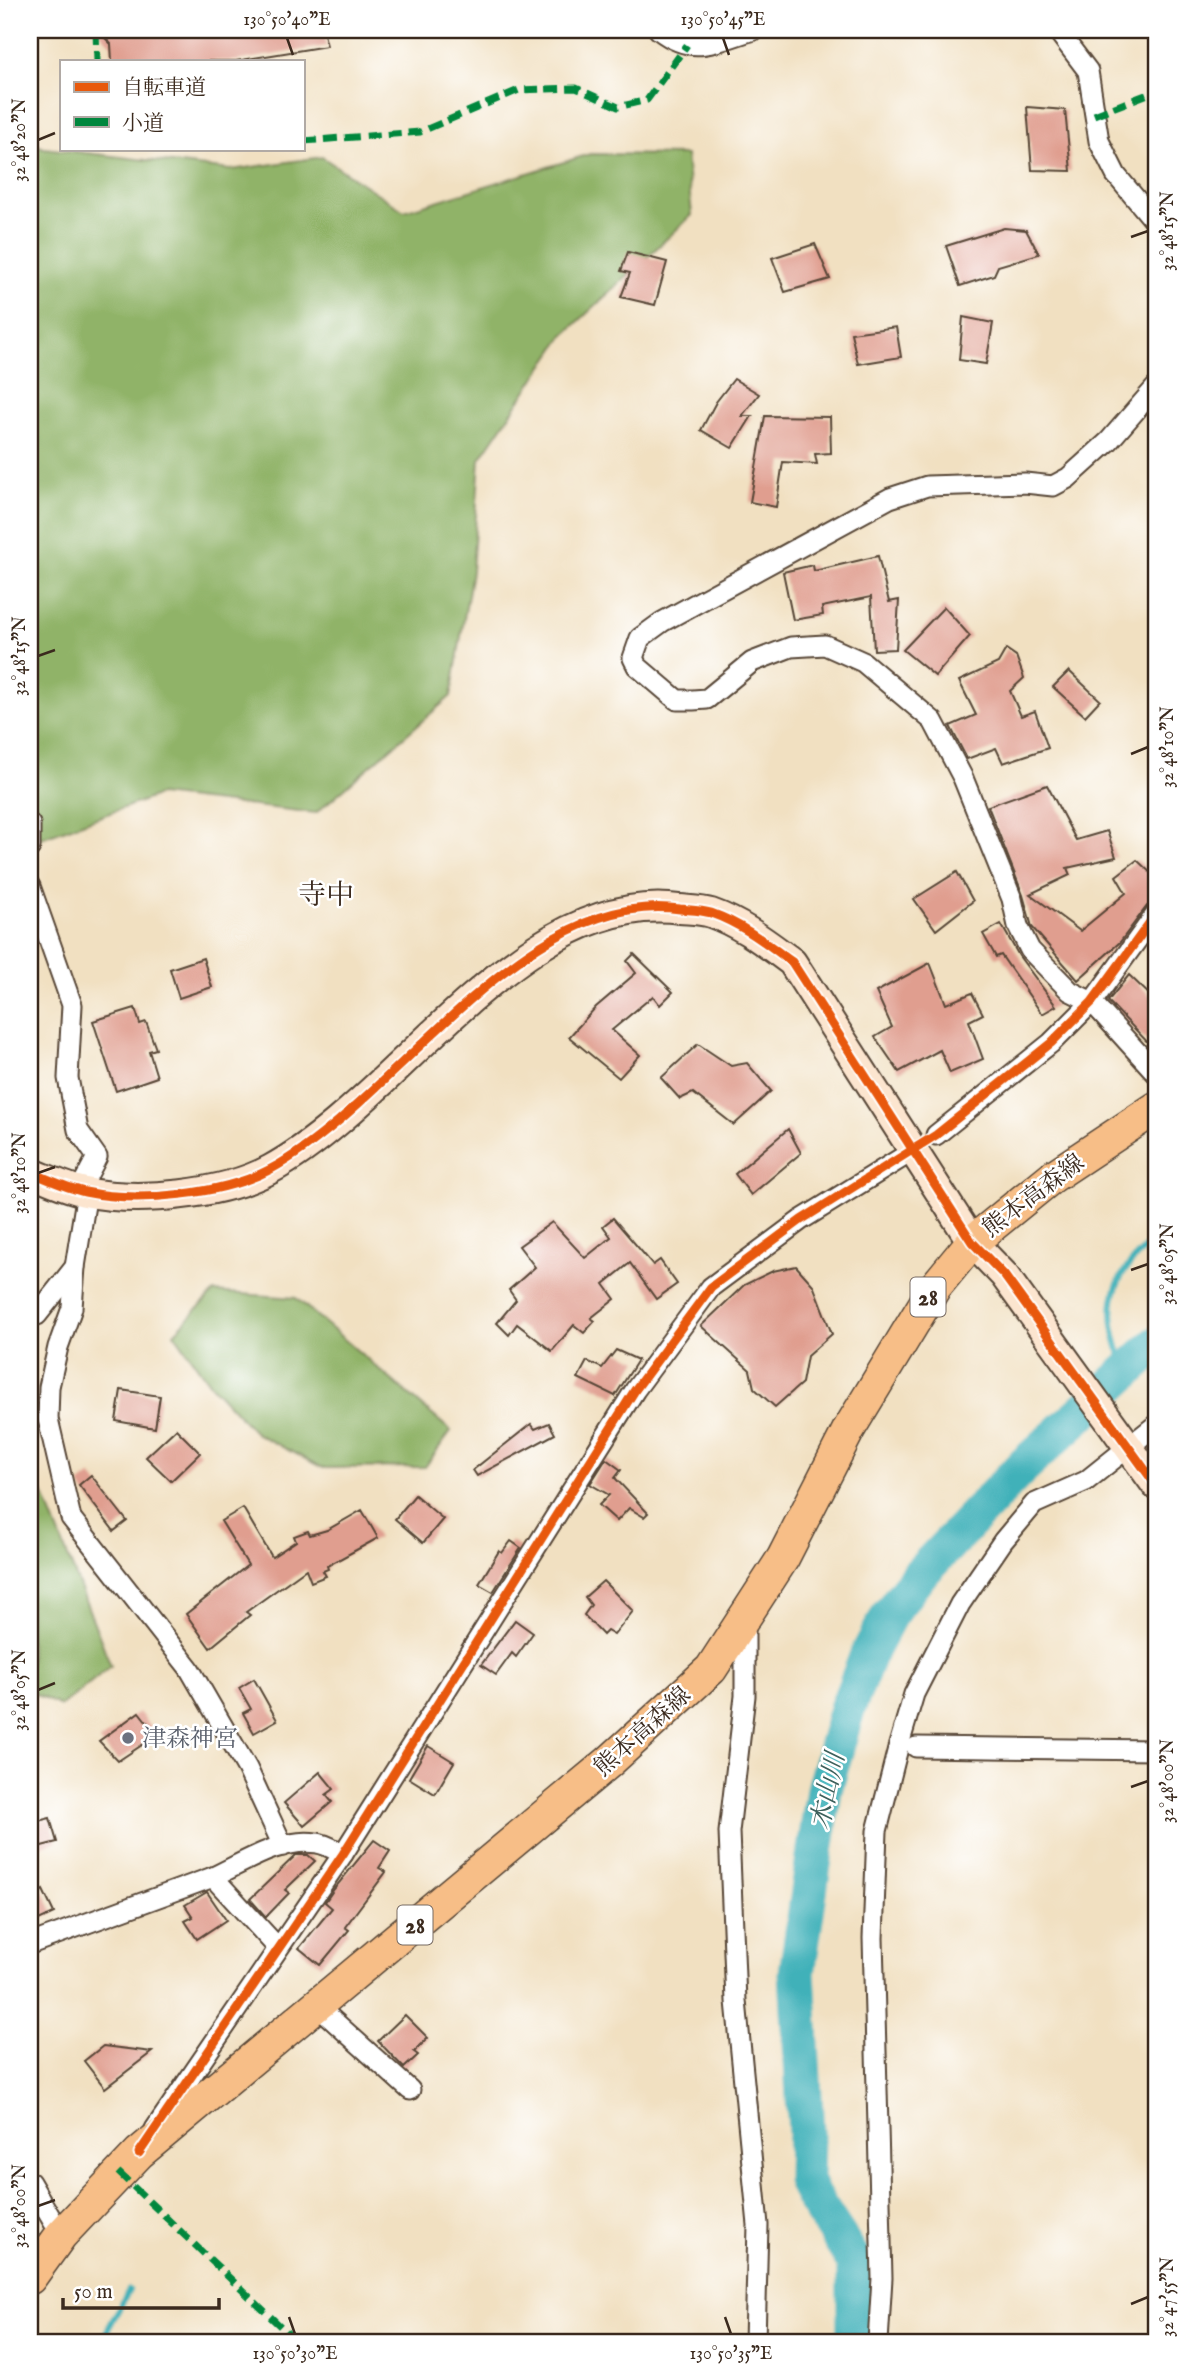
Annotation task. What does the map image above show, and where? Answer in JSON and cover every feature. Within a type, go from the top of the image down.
[{"type":"main road","name":"熊本高森線","points":[[30,2278],[61,2235],[139,2153],[316,2005],[394,1944],[609,1762],[711,1669],[783,1558],[849,1429],[935,1287],[972,1242],[1052,1177],[1156,1108]]},
{"type":"street","points":[[659,30],[679,45],[702,45],[754,30]]},
{"type":"street","points":[[1057,30],[1088,71],[1099,141],[1116,175],[1156,223]]},
{"type":"street","points":[[1156,387],[1109,441],[1068,478],[1053,486],[927,486],[890,498],[662,622],[640,638],[633,658],[637,666],[677,700],[707,699],[752,662],[791,647],[825,645],[863,662],[933,721],[963,778],[1012,899],[1017,926],[1030,950],[1070,991],[1092,1002],[1156,1073]]},
{"type":"street","points":[[30,824],[30,847]]},
{"type":"street","points":[[30,886],[72,1005],[68,1078],[78,1130],[97,1157],[85,1180],[88,1192],[75,1267],[72,1308],[58,1347],[49,1387],[48,1419],[71,1518],[189,1668],[247,1768],[283,1846]]},
{"type":"street","points":[[30,1172],[88,1192],[156,1196],[216,1190],[270,1170],[311,1143],[526,956],[564,930],[608,912],[656,905],[709,913],[752,932],[792,962],[972,1242],[1004,1275],[1156,1485]]},
{"type":"street","points":[[936,1135],[1051,1043],[1092,1002],[1156,914]]},
{"type":"street","points":[[139,2153],[343,1854],[635,1390],[711,1287],[801,1220],[903,1157]]},
{"type":"street","points":[[30,1317],[37,1315],[75,1267]]},
{"type":"street","points":[[878,2342],[882,2278],[873,1938],[877,1831],[914,1694],[954,1615],[1003,1541],[1034,1504],[1086,1481],[1123,1441],[1156,1425]]},
{"type":"street","points":[[745,1618],[745,1696],[729,1832],[736,2001],[758,2225],[755,2342]]},
{"type":"street","points":[[916,1747],[1156,1750]]},
{"type":"street","points":[[30,1944],[213,1877],[283,1846],[318,1843],[343,1854]]},
{"type":"street","points":[[213,1877],[278,1948]]},
{"type":"street","points":[[316,2005],[410,2090]]},
{"type":"street","points":[[30,2182],[61,2235]]},
{"type":"green space","points":[[30,142],[44,148],[231,170],[322,157],[404,211],[590,154],[686,155],[692,215],[564,335],[480,459],[472,571],[451,696],[316,813],[159,795],[30,842]]},
{"type":"green space","points":[[214,1292],[296,1298],[451,1431],[425,1467],[323,1468],[255,1433],[210,1384],[174,1333]]},
{"type":"green space","points":[[30,1460],[111,1666],[61,1706],[30,1692]]},
{"type":"building","points":[[97,30],[323,30],[327,46],[242,60],[112,60],[111,44]]},
{"type":"building","points":[[1027,107],[1065,110],[1071,171],[1032,170]]},
{"type":"building","points":[[1004,228],[1026,230],[1039,254],[998,266],[994,275],[960,286],[946,246]]},
{"type":"building","points":[[815,244],[830,279],[785,292],[772,258]]},
{"type":"building","points":[[628,252],[667,262],[655,305],[621,297],[630,273],[621,271]]},
{"type":"building","points":[[963,317],[993,323],[986,364],[959,360]]},
{"type":"building","points":[[896,327],[901,357],[858,364],[851,333]]},
{"type":"building","points":[[734,379],[759,394],[742,416],[752,416],[732,448],[701,430],[716,402]]},
{"type":"building","points":[[765,416],[830,417],[831,453],[815,454],[817,464],[783,462],[776,507],[750,502]]},
{"type":"building","points":[[878,556],[889,602],[899,600],[896,649],[874,650],[871,597],[822,607],[823,615],[793,620],[783,572],[813,565],[814,571]]},
{"type":"building","points":[[944,607],[970,636],[935,676],[903,650]]},
{"type":"building","points":[[1006,649],[1016,656],[1024,678],[1010,691],[1021,716],[1035,711],[1048,748],[1003,763],[996,748],[967,759],[950,726],[976,715],[959,681],[998,663]]},
{"type":"building","points":[[1069,671],[1100,700],[1085,716],[1053,687]]},
{"type":"building","points":[[1047,785],[1076,840],[1107,831],[1116,857],[1067,868],[1070,875],[1030,894],[1080,931],[1126,893],[1116,876],[1137,860],[1156,878],[1156,902],[1147,906],[1120,942],[1078,980],[1032,927],[1023,895],[988,806]]},
{"type":"building","points":[[957,872],[973,901],[936,930],[914,899]]},
{"type":"building","points":[[1001,924],[1019,956],[1056,1006],[1042,1014],[1001,955],[996,957],[983,934]]},
{"type":"building","points":[[634,954],[673,992],[660,1005],[653,996],[612,1030],[640,1055],[619,1078],[569,1037],[596,1007],[636,973],[627,961]]},
{"type":"building","points":[[203,958],[212,987],[179,998],[170,969]]},
{"type":"building","points":[[930,963],[946,1004],[972,993],[983,1014],[969,1021],[983,1059],[950,1073],[940,1050],[899,1072],[875,1037],[892,1027],[876,992]]},
{"type":"building","points":[[1129,975],[1156,1001],[1156,1051],[1108,1001]]},
{"type":"building","points":[[135,1008],[140,1024],[146,1022],[156,1049],[149,1051],[157,1077],[116,1091],[93,1021]]},
{"type":"building","points":[[698,1044],[731,1066],[747,1063],[771,1091],[734,1125],[693,1093],[680,1099],[661,1078]]},
{"type":"building","points":[[788,1129],[801,1153],[751,1195],[735,1174]]},
{"type":"building","points":[[613,1218],[653,1265],[660,1260],[677,1284],[656,1299],[630,1263],[604,1284],[615,1299],[591,1318],[595,1321],[584,1333],[574,1325],[552,1351],[517,1324],[509,1335],[497,1323],[516,1300],[509,1290],[535,1267],[519,1246],[552,1222],[585,1258],[611,1237],[603,1226]]},
{"type":"building","points":[[796,1266],[813,1285],[832,1334],[807,1356],[802,1383],[775,1407],[754,1388],[750,1370],[701,1326],[744,1285],[773,1271]]},
{"type":"building","points":[[616,1350],[638,1360],[615,1396],[578,1378],[587,1361],[602,1368]]},
{"type":"building","points":[[121,1390],[160,1396],[155,1428],[116,1421]]},
{"type":"building","points":[[549,1423],[555,1434],[477,1476],[473,1470],[531,1424],[535,1429]]},
{"type":"building","points":[[176,1429],[200,1453],[171,1481],[146,1457]]},
{"type":"building","points":[[606,1459],[621,1470],[615,1478],[648,1513],[644,1517],[629,1508],[617,1521],[599,1505],[609,1495],[590,1484]]},
{"type":"building","points":[[91,1475],[127,1521],[114,1531],[79,1485]]},
{"type":"building","points":[[415,1495],[443,1519],[423,1543],[395,1519]]},
{"type":"building","points":[[243,1508],[272,1557],[296,1541],[294,1536],[308,1531],[310,1535],[327,1530],[362,1510],[378,1538],[327,1566],[328,1569],[323,1571],[326,1576],[311,1582],[306,1569],[246,1612],[250,1615],[210,1648],[186,1614],[248,1565],[221,1521]]},
{"type":"building","points":[[511,1541],[521,1548],[493,1592],[479,1584],[499,1551],[502,1553]]},
{"type":"building","points":[[603,1581],[633,1611],[614,1635],[607,1631],[603,1635],[584,1615],[591,1605],[585,1597]]},
{"type":"building","points":[[515,1620],[533,1633],[516,1657],[512,1653],[496,1675],[481,1665]]},
{"type":"building","points":[[254,1679],[277,1720],[254,1733],[243,1713],[251,1709],[239,1688]]},
{"type":"building","name":"津森神宮","points":[[139,1712],[157,1735],[118,1761],[99,1741]]},
{"type":"building","points":[[428,1746],[454,1762],[435,1794],[409,1778]]},
{"type":"building","points":[[320,1772],[334,1789],[326,1795],[332,1802],[304,1826],[284,1803]]},
{"type":"building","points":[[50,1818],[57,1842],[30,1849],[30,1823]]},
{"type":"building","points":[[374,1840],[390,1851],[379,1868],[386,1872],[345,1927],[349,1930],[320,1965],[299,1948],[332,1908],[325,1902],[334,1889]]},
{"type":"building","points":[[296,1855],[308,1855],[315,1861],[285,1890],[289,1893],[266,1917],[250,1899]]},
{"type":"building","points":[[43,1890],[54,1913],[30,1924],[30,1897]]},
{"type":"building","points":[[207,1892],[226,1920],[197,1939],[185,1921],[193,1917],[185,1905]]},
{"type":"building","points":[[405,2015],[428,2038],[414,2052],[418,2055],[404,2068],[378,2041]]},
{"type":"building","points":[[103,2046],[152,2052],[105,2088],[84,2061]]},
{"type":"waterway","points":[[1126,1370],[1114,1330],[1113,1303],[1121,1277],[1156,1235]]},
{"type":"waterway","name":"木山川","points":[[855,2342],[855,2262],[811,2194],[805,2179],[806,2132],[797,1973],[824,1790],[847,1709],[868,1655],[889,1615],[918,1576],[1020,1469],[1156,1345]]},
{"type":"waterway","points":[[101,2342],[129,2290]]},
{"type":"marked path","points":[[96,30],[97,60]]},
{"type":"marked path","points":[[304,141],[420,132],[519,90],[576,88],[618,107],[647,100],[687,45]]},
{"type":"marked path","points":[[1094,115],[1156,91]]},
{"type":"marked path","points":[[118,2172],[297,2342]]},
{"type":"cycle path","points":[[30,1172],[78,1190],[130,1197],[205,1191],[251,1178],[271,1169],[319,1137],[464,1005],[515,963],[568,931],[623,911],[680,909],[711,913],[743,928],[792,962],[972,1242],[1004,1275],[1156,1485]]},
{"type":"cycle path","points":[[139,2153],[343,1854],[635,1390],[711,1287],[801,1220],[936,1135],[1051,1043],[1092,1002],[1156,914]]},
{"type":"place","name":"津森神宮","points":[[128,1738]]},
{"type":"district","name":"寺中","points":[[326,894]]}]
